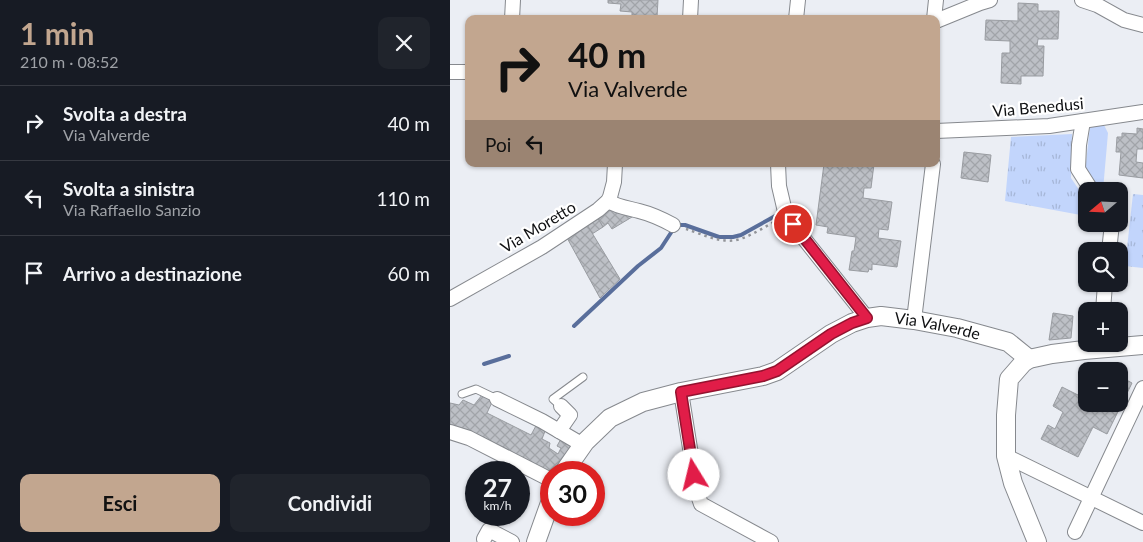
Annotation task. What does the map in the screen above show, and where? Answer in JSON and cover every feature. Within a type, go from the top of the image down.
[{"type":"street","points":[[512,15],[513,0]]},
{"type":"street","points":[[690,15],[691,0]]},
{"type":"street","points":[[796,15],[798,0]]},
{"type":"street","points":[[935,15],[936,0]]},
{"type":"street","points":[[940,19],[969,10],[990,0]]},
{"type":"street","points":[[1082,0],[1097,5],[1124,20],[1143,25]]},
{"type":"street","name":"Via Benedusi","points":[[940,132],[1049,126],[1143,112]]},
{"type":"street","points":[[1083,121],[1078,169],[1086,182]]},
{"type":"street","points":[[615,167],[614,182],[608,201],[616,206],[662,219],[678,227]]},
{"type":"street","points":[[778,167],[779,186],[786,216],[867,318]]},
{"type":"street","points":[[914,320],[933,167]]},
{"type":"street","name":"Via Moretto","points":[[450,299],[566,232],[608,201]]},
{"type":"street","name":"Via Valverde","points":[[572,461],[583,445],[610,418],[643,402],[681,392],[763,376],[777,371],[831,334],[852,323],[867,318],[881,316],[957,328],[1008,342],[1029,359]]},
{"type":"street","points":[[1128,345],[1143,345]]},
{"type":"street","points":[[1037,542],[1013,483],[1006,456],[1006,415],[1010,379],[1023,363],[1029,359],[1078,350]]},
{"type":"street","points":[[1076,532],[1143,388]]},
{"type":"street","points":[[681,392],[696,492],[701,504],[771,542]]},
{"type":"street","points":[[497,399],[583,445]]},
{"type":"street","points":[[559,431],[570,415],[561,406]]},
{"type":"street","points":[[450,432],[469,438],[540,474]]},
{"type":"street","points":[[1006,456],[1143,523]]},
{"type":"street","points":[[536,542],[542,526]]},
{"type":"street","points":[[483,541],[489,530],[512,542]]},
{"type":"lane","points":[[561,406],[553,399],[583,377]]},
{"type":"lane","points":[[462,394],[476,389],[497,399]]},
{"type":"path","points":[[678,227],[723,240],[738,240],[781,219]]},
{"type":"green space","points":[[1104,125],[1108,133],[1104,182],[1095,182],[1085,172],[1090,126]]},
{"type":"green space","points":[[1072,134],[1071,178],[1078,188],[1078,215],[1005,201],[1011,137]]},
{"type":"green space","points":[[1133,194],[1143,195],[1143,268],[1128,266],[1128,242]]},
{"type":"building","points":[[608,0],[658,0],[657,15],[632,15],[632,12],[620,11],[621,4],[608,3]]},
{"type":"building","points":[[1018,3],[1038,4],[1038,11],[1059,11],[1058,39],[1038,39],[1037,46],[1044,46],[1043,76],[1021,76],[1021,84],[1001,83],[1002,53],[1010,53],[1010,41],[985,40],[986,20],[1018,21]]},
{"type":"building","points":[[1137,128],[1143,129],[1143,149],[1137,149],[1136,162],[1143,163],[1143,178],[1119,175],[1121,152],[1116,152],[1117,137],[1122,137],[1122,133],[1137,134]]},
{"type":"building","points":[[964,152],[991,155],[988,182],[961,178]]},
{"type":"building","points":[[824,167],[874,167],[871,188],[864,188],[863,198],[892,202],[888,230],[879,229],[878,238],[901,241],[897,267],[872,264],[872,270],[869,269],[868,272],[849,270],[856,237],[827,233],[828,227],[816,225]]},
{"type":"building","points":[[612,207],[637,214],[612,229],[608,223],[603,227],[597,217]]},
{"type":"building","points":[[597,217],[603,227],[592,234],[586,223]]},
{"type":"building","points":[[586,223],[620,279],[600,298],[566,236]]},
{"type":"building","points":[[1053,313],[1073,316],[1071,338],[1049,340]]},
{"type":"building","points":[[1128,381],[1132,383],[1128,391]]},
{"type":"building","points":[[1062,387],[1078,395],[1078,412],[1118,412],[1107,434],[1093,427],[1078,457],[1041,439],[1048,425],[1055,429],[1063,412],[1053,406]]},
{"type":"building","points":[[482,395],[493,400],[487,413],[531,435],[538,422],[547,426],[542,439],[550,443],[549,448],[558,454],[561,448],[557,446],[562,437],[577,446],[567,461],[540,461],[540,467],[530,463],[530,461],[526,461],[450,428],[450,403],[459,405],[463,400],[474,405]]},
{"type":"waterway","points":[[574,326],[638,266],[661,248],[676,225],[685,225],[719,237],[733,237],[741,235],[777,215]]},
{"type":"waterway","points":[[484,364],[509,356]]},
{"type":"route","points":[[694,475],[681,392],[763,376],[777,371],[831,334],[852,323],[867,318],[793,224]]}]
